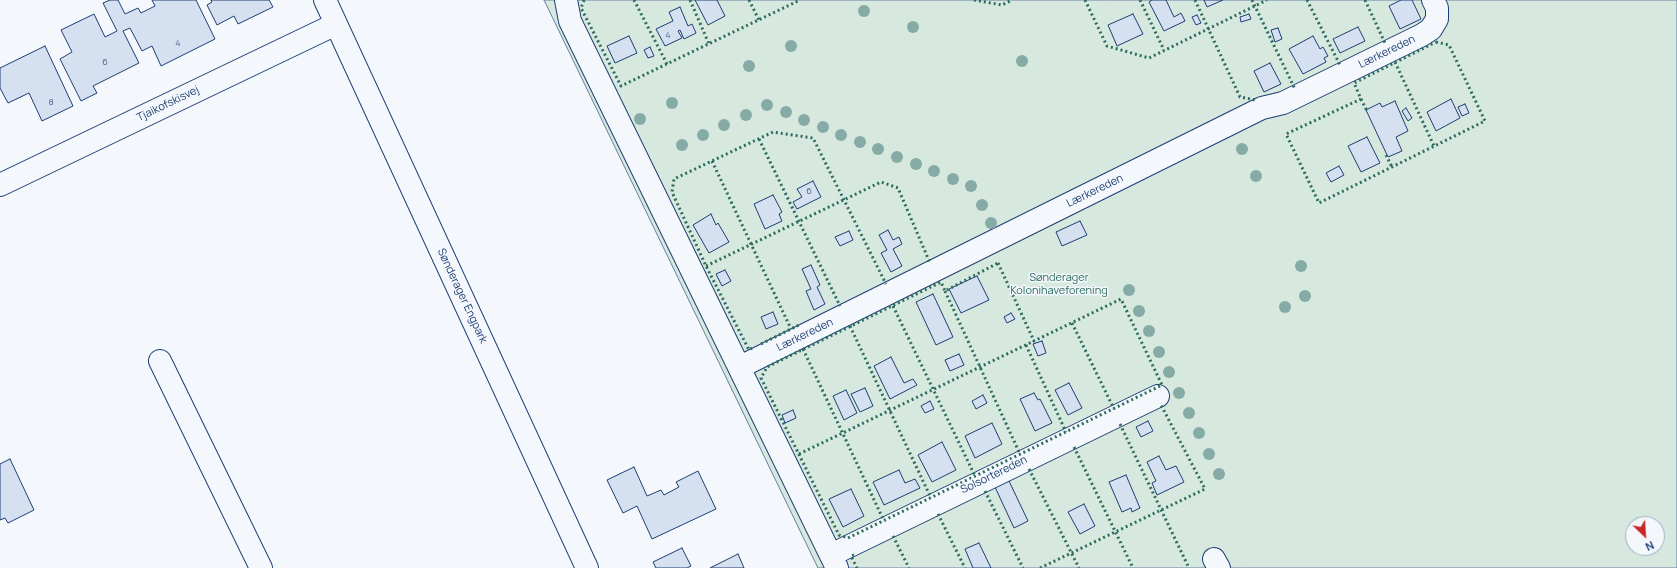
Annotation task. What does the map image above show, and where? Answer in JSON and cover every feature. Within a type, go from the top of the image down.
[{"type":"street","name":"Sønderager Engpark","points":[[325,0],[587,568]]},
{"type":"street","points":[[566,0],[574,28],[834,561]]},
{"type":"street","name":"Lærkereden","points":[[740,367],[1262,108],[1283,103],[1422,35],[1435,26],[1437,20],[1435,4]]},
{"type":"street","name":"Tjaikofskisvej","points":[[0,185],[336,24]]},
{"type":"street","points":[[160,361],[261,568]]},
{"type":"street","name":"Solsortereden","points":[[834,561],[1158,396]]},
{"type":"green space","name":"Sønderager Kolonihaveforening","points":[[544,0],[1677,0],[1677,568],[818,568]]},
{"type":"building","points":[[110,0],[118,0],[125,14],[138,8],[141,13],[155,6],[152,0],[196,0],[215,39],[161,66],[152,46],[142,51],[130,28],[123,31],[139,63],[93,86],[97,93],[81,101],[60,59],[72,52],[61,30],[94,14],[105,37],[117,31],[103,3]]},
{"type":"building","points":[[211,0],[269,0],[273,7],[238,24],[234,16],[217,25],[207,5],[212,2]]},
{"type":"building","points":[[695,0],[717,0],[725,16],[708,25]]},
{"type":"building","points":[[1152,0],[1166,0],[1174,17],[1181,13],[1185,21],[1164,31],[1149,2]]},
{"type":"building","points":[[1204,0],[1223,0],[1207,7]]},
{"type":"building","points":[[1401,0],[1412,0],[1421,19],[1400,29],[1389,6]]},
{"type":"building","points":[[680,7],[688,26],[692,24],[696,33],[684,39],[680,30],[678,31],[682,38],[665,46],[656,29],[673,21],[669,12]]},
{"type":"building","points":[[1133,14],[1143,34],[1117,46],[1108,25]]},
{"type":"building","points":[[1249,14],[1251,19],[1241,22],[1240,17]]},
{"type":"building","points":[[1197,15],[1201,23],[1196,25],[1192,17]]},
{"type":"building","points":[[1358,27],[1365,41],[1340,53],[1333,39]]},
{"type":"building","points":[[1278,28],[1282,39],[1275,42],[1271,30]]},
{"type":"building","points":[[629,36],[637,53],[615,63],[607,46]]},
{"type":"building","points":[[1313,36],[1320,49],[1323,47],[1328,56],[1324,58],[1326,62],[1303,74],[1289,49]]},
{"type":"building","points":[[45,46],[73,106],[42,121],[29,93],[8,103],[0,88],[0,68]]},
{"type":"building","points":[[650,47],[654,56],[648,58],[644,50]]},
{"type":"building","points":[[1270,63],[1281,84],[1264,92],[1254,71]]},
{"type":"building","points":[[1451,99],[1460,118],[1436,131],[1427,112]]},
{"type":"building","points":[[1395,101],[1408,131],[1396,137],[1402,151],[1388,157],[1366,110],[1380,103],[1382,107]]},
{"type":"building","points":[[1465,104],[1469,113],[1462,116],[1458,107]]},
{"type":"building","points":[[1406,108],[1412,118],[1408,121],[1402,111]]},
{"type":"building","points":[[1367,137],[1380,163],[1361,172],[1348,146]]},
{"type":"building","points":[[1339,166],[1344,175],[1331,182],[1326,173]]},
{"type":"building","points":[[813,181],[821,197],[797,209],[793,202],[802,197],[797,189]]},
{"type":"building","points":[[773,195],[782,212],[779,214],[782,221],[765,229],[754,204]]},
{"type":"building","points":[[711,214],[716,225],[718,223],[729,242],[709,253],[693,225]]},
{"type":"building","points":[[1080,221],[1087,235],[1062,246],[1056,232]]},
{"type":"building","points":[[888,230],[893,240],[899,237],[902,244],[893,249],[902,266],[891,272],[881,253],[887,250],[879,235]]},
{"type":"building","points":[[849,231],[853,240],[840,246],[835,237]]},
{"type":"building","points":[[811,265],[820,285],[817,287],[825,304],[814,310],[806,291],[811,289],[802,269]]},
{"type":"building","points":[[725,270],[731,281],[722,286],[716,274]]},
{"type":"building","points":[[977,276],[989,300],[961,313],[949,289]]},
{"type":"building","points":[[933,294],[953,337],[936,345],[916,302]]},
{"type":"building","points":[[773,312],[778,324],[766,329],[761,317]]},
{"type":"building","points":[[1011,313],[1015,319],[1007,323],[1004,317]]},
{"type":"building","points":[[1042,341],[1046,353],[1038,356],[1033,344]]},
{"type":"building","points":[[959,354],[964,365],[950,371],[945,360]]},
{"type":"building","points":[[891,357],[904,383],[913,379],[917,385],[890,399],[874,366]]},
{"type":"building","points":[[1069,383],[1082,408],[1068,415],[1055,390]]},
{"type":"building","points":[[865,388],[873,406],[860,412],[851,394]]},
{"type":"building","points":[[846,390],[857,413],[844,420],[833,396]]},
{"type":"building","points":[[1034,393],[1038,400],[1040,399],[1052,423],[1035,431],[1020,399]]},
{"type":"building","points":[[983,395],[987,403],[976,409],[972,401]]},
{"type":"building","points":[[930,401],[934,409],[925,413],[921,406]]},
{"type":"building","points":[[793,410],[796,418],[785,423],[782,415]]},
{"type":"building","points":[[1148,421],[1153,431],[1141,437],[1136,427]]},
{"type":"building","points":[[992,423],[1002,444],[975,458],[965,436]]},
{"type":"building","points":[[942,442],[956,470],[932,482],[918,455]]},
{"type":"building","points":[[1159,456],[1166,470],[1176,466],[1184,482],[1157,495],[1152,483],[1156,481],[1147,462]]},
{"type":"building","points":[[10,459],[34,510],[8,523],[5,518],[0,520],[0,464]]},
{"type":"building","points":[[634,467],[647,496],[661,490],[664,495],[679,487],[676,482],[698,471],[716,509],[652,539],[637,506],[623,513],[607,480]]},
{"type":"building","points":[[899,470],[905,483],[915,479],[920,488],[884,505],[873,482]]},
{"type":"building","points":[[1126,475],[1140,508],[1132,512],[1131,508],[1122,512],[1109,482]]},
{"type":"building","points":[[1009,481],[1028,521],[1014,528],[995,487]]},
{"type":"building","points":[[851,489],[864,516],[843,527],[829,499]]},
{"type":"building","points":[[1084,504],[1095,526],[1080,534],[1068,512]]},
{"type":"building","points":[[979,543],[991,568],[973,568],[965,549]]},
{"type":"building","points":[[682,548],[691,566],[687,568],[656,568],[653,562]]},
{"type":"building","points":[[738,554],[744,568],[710,568]]},
{"type":"hedge","points":[[584,0],[581,8],[621,86],[800,0]]},
{"type":"hedge","points":[[634,0],[667,64]]},
{"type":"hedge","points":[[690,0],[709,44]]},
{"type":"hedge","points":[[749,0],[759,20]]},
{"type":"hedge","points":[[974,0],[1002,5],[1012,0]]},
{"type":"hedge","points":[[1085,0],[1107,46],[1149,58],[1267,0]]},
{"type":"hedge","points":[[1140,0],[1164,50]]},
{"type":"hedge","points":[[1195,0],[1240,97],[1256,100]]},
{"type":"hedge","points":[[1252,0],[1295,89]]},
{"type":"hedge","points":[[1307,0],[1340,65]]},
{"type":"hedge","points":[[1365,0],[1385,43]]},
{"type":"hedge","points":[[1436,42],[1449,45],[1485,121],[1319,203],[1286,134],[1361,99],[1354,83],[1436,42]]},
{"type":"hedge","points":[[1395,62],[1434,146]]},
{"type":"hedge","points":[[1361,99],[1367,111]]},
{"type":"hedge","points":[[752,348],[749,350],[706,266],[672,192],[674,179],[773,132],[813,138],[886,284]]},
{"type":"hedge","points":[[759,139],[840,306]]},
{"type":"hedge","points":[[1386,155],[1392,167]]},
{"type":"hedge","points":[[712,161],[791,329]]},
{"type":"hedge","points":[[706,266],[881,182],[898,188],[930,263]]},
{"type":"hedge","points":[[998,263],[1034,341],[1121,299],[1162,385],[848,538],[839,535],[761,378],[767,367],[941,282],[945,291],[998,263]]},
{"type":"hedge","points":[[945,291],[1020,454]]},
{"type":"hedge","points":[[893,306],[975,476]]},
{"type":"hedge","points":[[1072,323],[1114,409]]},
{"type":"hedge","points":[[761,344],[799,325]]},
{"type":"hedge","points":[[850,326],[931,498]]},
{"type":"hedge","points":[[799,454],[1034,341]]},
{"type":"hedge","points":[[1026,345],[1066,432]]},
{"type":"hedge","points":[[803,349],[884,521]]},
{"type":"hedge","points":[[1040,568],[1205,489],[1161,405]]},
{"type":"hedge","points":[[1120,424],[1189,568]]},
{"type":"hedge","points":[[1074,447],[1133,568]]},
{"type":"hedge","points":[[1029,469],[1079,568]]},
{"type":"hedge","points":[[985,491],[1023,568]]},
{"type":"hedge","points":[[938,514],[965,568]]},
{"type":"hedge","points":[[893,536],[909,568]]},
{"type":"hedge","points":[[854,555],[851,556],[857,568]]}]
